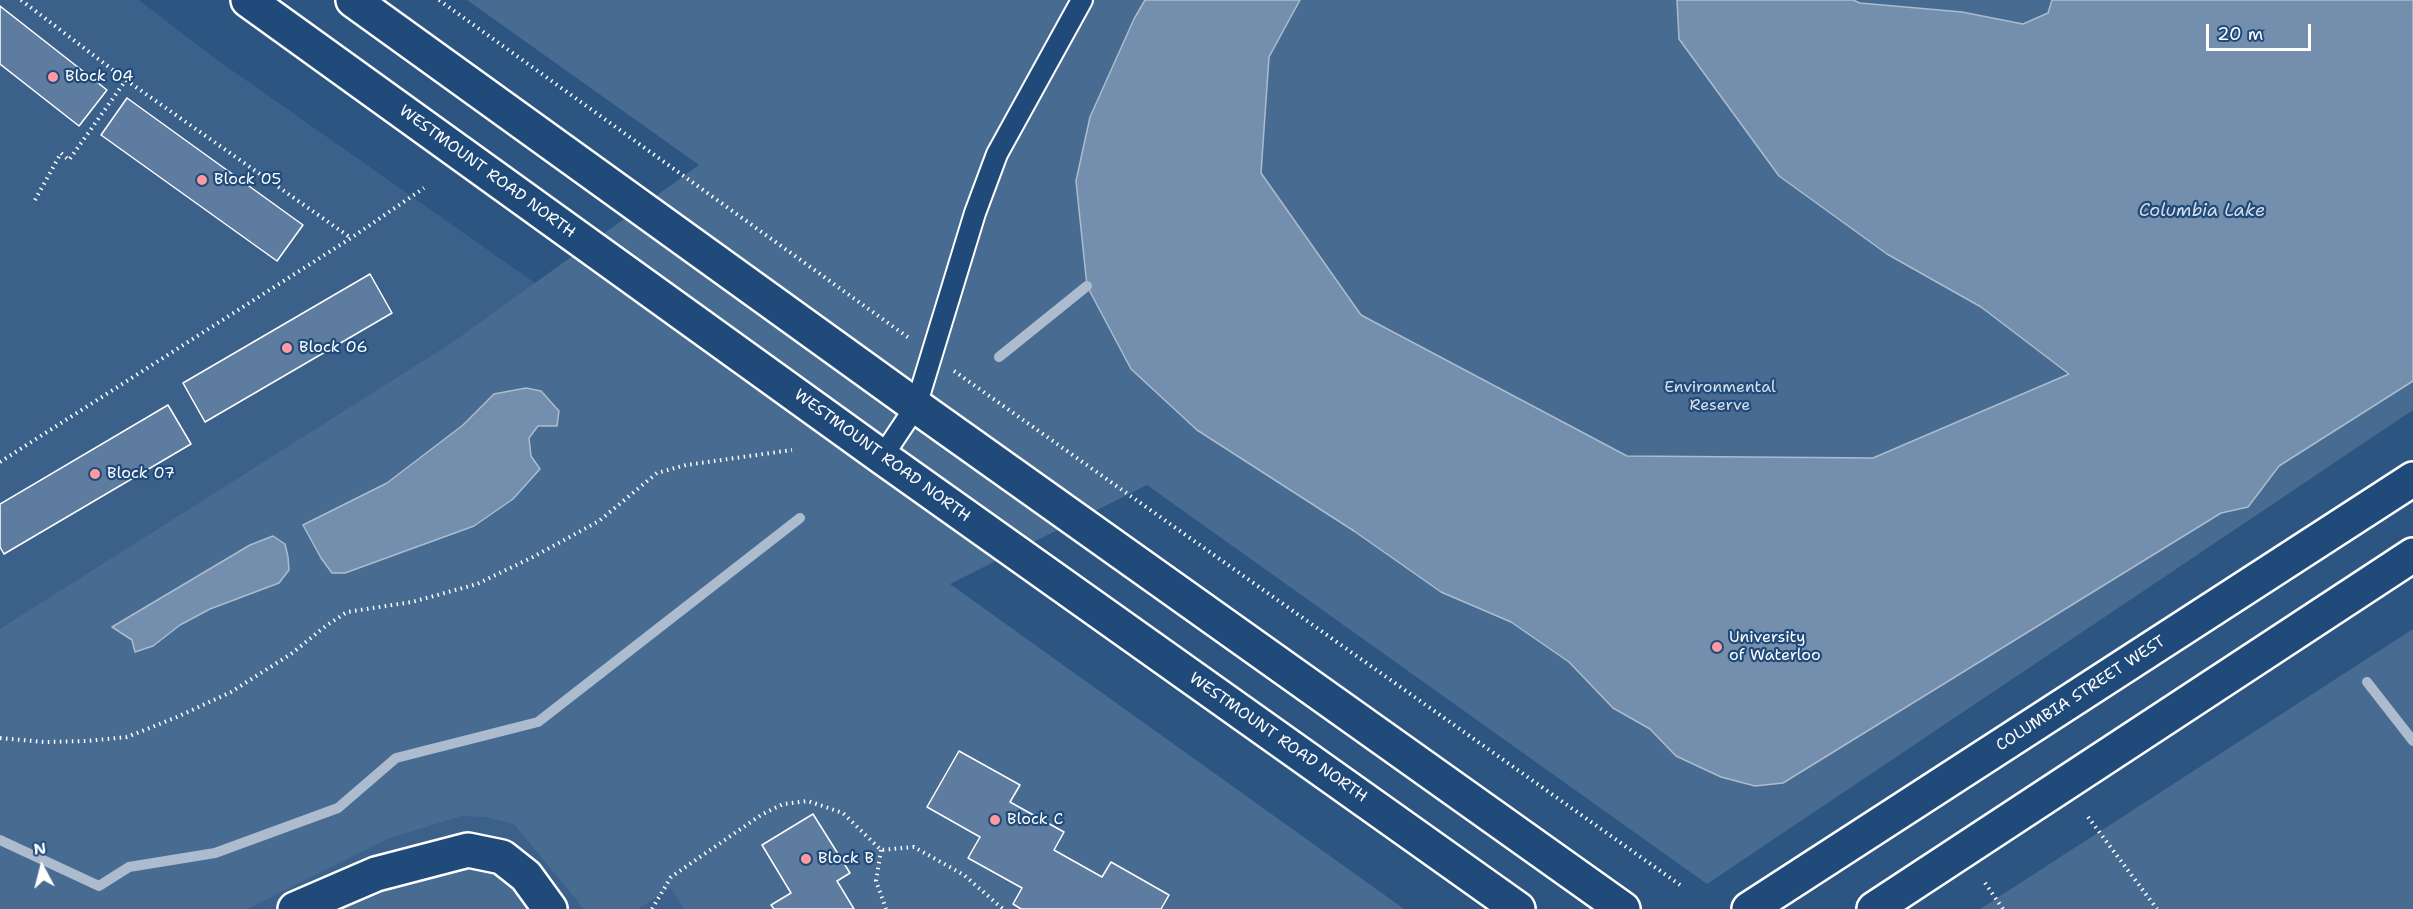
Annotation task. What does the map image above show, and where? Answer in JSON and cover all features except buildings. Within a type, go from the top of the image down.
[{"type":"main road","name":"WESTMOUNT ROAD NORTH","points":[[248,0],[882,457],[1518,909]]},
{"type":"main road","points":[[353,0],[916,406],[1623,909]]},
{"type":"main road","name":"COLUMBIA STREET WEST","points":[[1749,909],[2413,479]]},
{"type":"main road","points":[[1874,909],[2413,555]]},
{"type":"main road","points":[[295,909],[376,874],[468,850],[502,857],[526,876],[550,909]]},
{"type":"lane","points":[[882,457],[916,406],[975,213],[997,154],[1082,0]]},
{"type":"path","points":[[21,0],[126,80],[351,238]]},
{"type":"path","points":[[439,0],[932,355],[1683,887]]},
{"type":"path","points":[[35,200],[61,153],[69,160],[126,80]]},
{"type":"path","points":[[0,462],[351,238],[424,188]]},
{"type":"path","points":[[0,738],[44,742],[127,737],[231,692],[291,654],[347,612],[412,602],[477,584],[533,557],[598,521],[657,473],[686,465],[792,450]]},
{"type":"path","points":[[652,909],[670,877],[761,815],[783,804],[808,801],[843,813],[881,850],[914,847],[964,875],[1003,909]]},
{"type":"path","points":[[2088,817],[2157,909]]},
{"type":"path","points":[[881,850],[876,881],[886,909]]},
{"type":"path","points":[[1985,884],[2003,909]]},
{"type":"shaded area","points":[[0,0],[139,0],[213,57],[535,283],[949,584],[1404,909],[0,909]]},
{"type":"green space","name":"Environmental Reserve","points":[[467,0],[2413,0],[2413,410],[1707,884],[1147,485],[950,584],[1404,909],[684,909],[671,888],[638,909],[584,909],[514,824],[486,817],[461,816],[387,839],[247,909],[0,909],[0,629],[453,342],[699,165]]},
{"type":"green space","points":[[2413,629],[2413,909],[1980,909],[2082,843]]},
{"type":"green space","points":[[451,863],[484,867],[510,883],[528,909],[340,909]]},
{"type":"water","name":"Columbia Lake","points":[[1145,0],[1300,0],[1269,57],[1261,173],[1361,315],[1627,456],[1873,458],[2069,374],[1981,307],[1887,254],[1779,176],[1679,39],[1677,0],[1853,0],[1860,3],[1962,12],[2023,24],[2048,13],[2052,0],[2413,0],[2413,381],[2279,466],[2248,507],[2221,513],[1783,783],[1755,786],[1721,777],[1676,756],[1650,729],[1613,708],[1569,662],[1511,622],[1441,592],[1354,531],[1197,430],[1131,369],[1087,286],[1076,181],[1090,117],[1134,19]]},
{"type":"water","points":[[526,388],[541,391],[559,411],[557,426],[538,426],[529,438],[531,456],[540,469],[513,499],[474,526],[345,573],[332,573],[303,525],[387,483],[463,425],[494,394]]},
{"type":"water","points":[[273,536],[285,544],[288,557],[289,570],[279,583],[210,609],[180,625],[153,646],[135,652],[132,640],[112,627],[250,545]]},
{"type":"waterway","points":[[999,357],[1087,286]]},
{"type":"waterway","points":[[0,840],[99,886],[129,867],[215,853],[338,808],[396,758],[538,722],[800,518]]},
{"type":"waterway","points":[[2367,682],[2413,741]]},
{"type":"place","name":"Block 04","points":[[53,77]]},
{"type":"place","name":"Block 05","points":[[202,180]]},
{"type":"place","name":"Block 06","points":[[287,348]]},
{"type":"place","name":"Block 07","points":[[95,474]]},
{"type":"place","name":"University of Waterloo","points":[[1717,647]]},
{"type":"place","name":"Block C","points":[[995,820]]},
{"type":"place","name":"Block B","points":[[806,859]]}]
